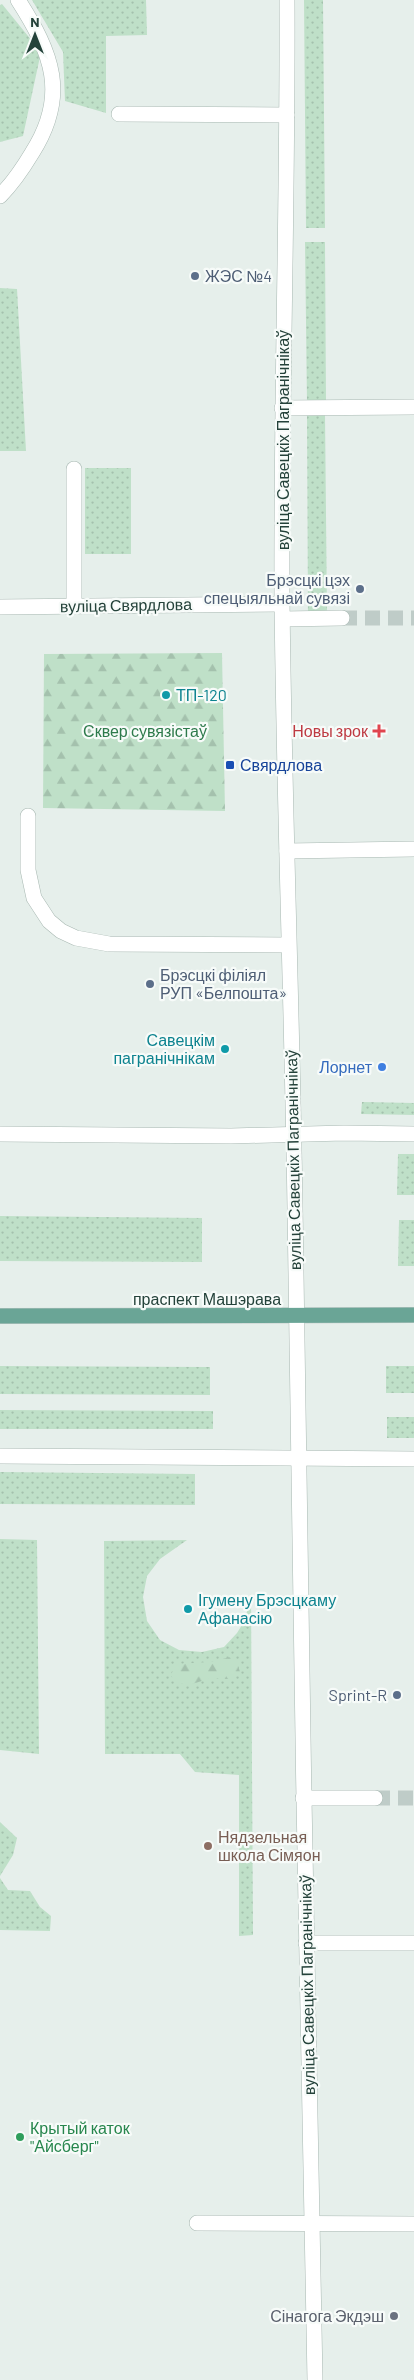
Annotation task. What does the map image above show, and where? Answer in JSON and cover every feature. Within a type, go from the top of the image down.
[{"type":"main road","name":"праспект Машэрава","points":[[0,1316],[414,1315]]},
{"type":"street","points":[[0,196],[18,176],[40,141],[53,102],[52,72],[46,50],[36,28],[18,0]]},
{"type":"street","name":"вуліца Савецкіх Пагранічнікаў","points":[[287,0],[288,115],[282,408],[282,612],[288,945],[294,1135],[303,1798],[315,2380]]},
{"type":"street","points":[[119,114],[288,115]]},
{"type":"street","points":[[282,408],[414,407]]},
{"type":"street","points":[[74,469],[74,606]]},
{"type":"street","name":"вуліца Свярдлова","points":[[0,607],[74,606],[282,612],[342,618]]},
{"type":"street","points":[[28,816],[28,870],[34,898],[49,921],[61,931],[76,938],[110,944],[288,945]]},
{"type":"street","points":[[287,851],[414,849]]},
{"type":"street","points":[[0,1134],[414,1134]]},
{"type":"street","points":[[0,1456],[414,1459]]},
{"type":"street","points":[[303,1798],[375,1798]]},
{"type":"street","points":[[306,1943],[414,1943]]},
{"type":"street","points":[[198,2223],[414,2224]]},
{"type":"green space","points":[[32,0],[146,0],[147,35],[106,36],[106,113],[65,101],[63,52]]},
{"type":"green space","points":[[304,0],[323,0],[325,228],[306,228]]},
{"type":"green space","points":[[2,4],[41,52],[23,136],[0,142],[0,5]]},
{"type":"green space","points":[[305,242],[325,242],[326,402],[307,402]]},
{"type":"green space","points":[[0,288],[17,289],[26,451],[0,451]]},
{"type":"green space","points":[[307,414],[325,414],[327,615],[308,615]]},
{"type":"green space","points":[[85,468],[131,468],[131,554],[85,554]]},
{"type":"green space","name":"Сквер сувязістаў","points":[[222,653],[225,811],[43,808],[44,654]]},
{"type":"green space","points":[[362,1102],[414,1103],[414,1115],[361,1114]]},
{"type":"green space","points":[[398,1154],[414,1154],[414,1195],[397,1195]]},
{"type":"green space","points":[[0,1216],[202,1218],[202,1262],[0,1261]]},
{"type":"green space","points":[[399,1220],[414,1220],[414,1266],[398,1266]]},
{"type":"green space","points":[[0,1366],[210,1367],[210,1395],[0,1394]]},
{"type":"green space","points":[[386,1366],[414,1366],[414,1393],[386,1393]]},
{"type":"green space","points":[[0,1410],[213,1411],[213,1429],[0,1429]]},
{"type":"green space","points":[[387,1417],[414,1417],[414,1438],[387,1438]]},
{"type":"green space","points":[[0,1472],[195,1474],[195,1505],[0,1504]]},
{"type":"green space","points":[[0,1539],[37,1540],[39,1754],[0,1750]]},
{"type":"green space","points":[[187,1540],[160,1559],[147,1576],[143,1597],[147,1621],[160,1640],[179,1650],[202,1652],[224,1647],[237,1633],[245,1620],[251,1594],[253,1935],[239,1936],[239,1775],[195,1772],[180,1754],[105,1754],[104,1541]]},
{"type":"green space","points":[[235,1656],[240,1672],[228,1679],[211,1678],[186,1686],[170,1676],[177,1664],[210,1662]]},
{"type":"green space","points":[[0,1822],[17,1838],[13,1855],[0,1876]]},
{"type":"green space","points":[[0,1878],[8,1890],[30,1891],[40,1907],[51,1916],[50,1931],[0,1930]]},
{"type":"tunnel","points":[[342,618],[414,618]]},
{"type":"tunnel","points":[[375,1798],[414,1798]]},
{"type":"place","name":"ЖЭС №4","points":[[195,276]]},
{"type":"place","name":"Брэсцкі цэх спецыяльнай сувязі","points":[[360,589]]},
{"type":"place","name":"ТП-120","points":[[166,695]]},
{"type":"place","name":"Новы зрок","points":[[379,731]]},
{"type":"place","name":"Свярдлова","points":[[230,765]]},
{"type":"place","name":"Брэсцкі філіял РУП «Белпошта»","points":[[150,984]]},
{"type":"place","name":"Савецкім пагранічнікам","points":[[225,1049]]},
{"type":"place","name":"Лорнет","points":[[382,1067]]},
{"type":"place","name":"Ігумену Брэсцкаму Афанасію","points":[[188,1609]]},
{"type":"place","name":"Sprint-R","points":[[397,1695]]},
{"type":"place","name":"Нядзельная школа Сімяон","points":[[208,1846]]},
{"type":"place","name":"Крытый каток \"Айсберг\"","points":[[20,2137]]},
{"type":"place","name":"Сінагога Экдэш","points":[[394,2316]]}]
